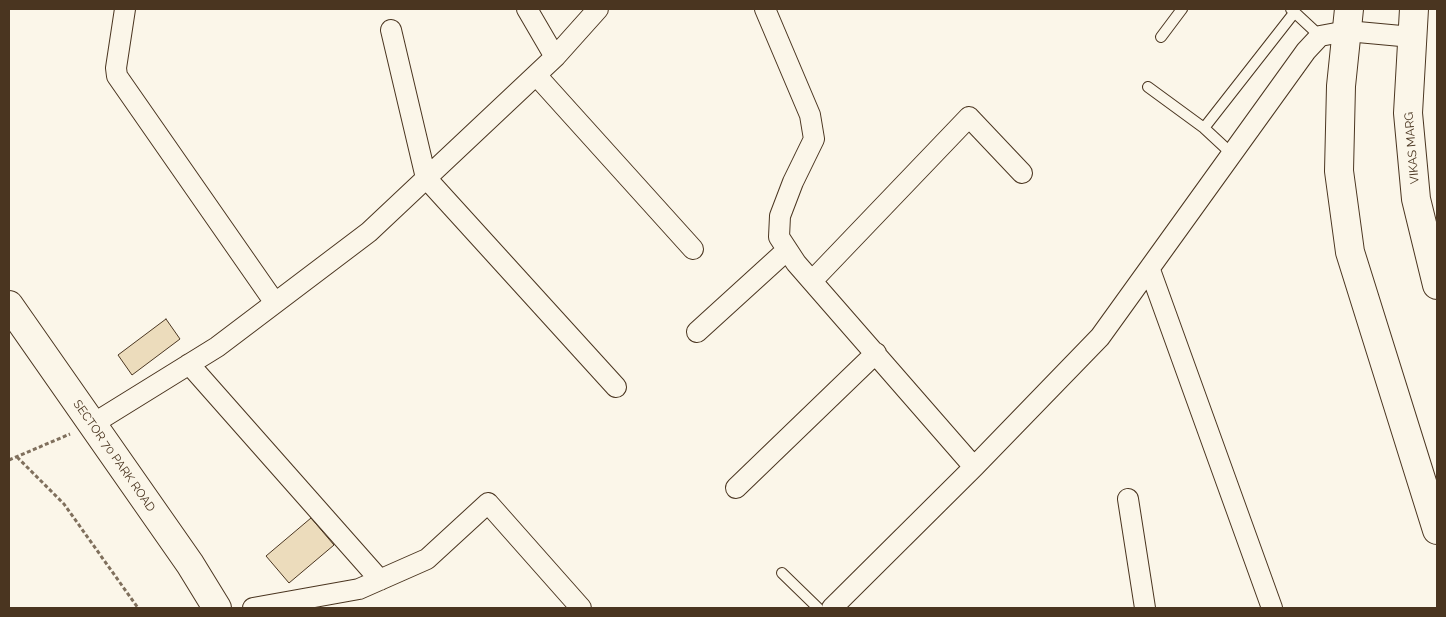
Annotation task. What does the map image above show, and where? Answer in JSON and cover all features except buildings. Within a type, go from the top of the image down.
[{"type":"street","points":[[125,9],[116,68],[117,76],[275,304]]},
{"type":"street","points":[[527,9],[555,57]]},
{"type":"street","points":[[91,425],[217,347],[369,232],[555,57],[598,9]]},
{"type":"street","points":[[765,9],[810,115],[814,139],[792,182],[780,216],[779,237],[786,251],[974,467]]},
{"type":"street","name":"VIKAS MARG","points":[[1414,9],[1408,114],[1416,199],[1437,285]]},
{"type":"street","points":[[1348,20],[1341,86],[1339,171],[1350,252],[1437,530]]},
{"type":"street","points":[[832,608],[974,467],[1100,337],[1320,36],[1348,20],[1412,36]]},
{"type":"street","points":[[391,30],[426,178],[616,387]]},
{"type":"street","points":[[536,75],[693,249]]},
{"type":"street","points":[[812,281],[969,117],[1022,173]]},
{"type":"street","points":[[697,332],[786,251]]},
{"type":"street","points":[[1150,270],[1272,608]]},
{"type":"street","name":"SECTOR 70 PARK ROAD","points":[[9,305],[91,425],[190,564],[217,608]]},
{"type":"street","points":[[736,488],[876,353]]},
{"type":"street","points":[[189,364],[380,580]]},
{"type":"street","points":[[1128,499],[1145,608]]},
{"type":"street","points":[[253,608],[334,601],[426,559],[488,504],[581,608]]},
{"type":"lane","points":[[1160,37],[1182,9]]},
{"type":"lane","points":[[1204,128],[1292,11],[1320,36]]},
{"type":"lane","points":[[1148,87],[1204,128],[1232,154]]},
{"type":"lane","points":[[782,573],[818,608]]},
{"type":"path","points":[[9,460],[91,425]]},
{"type":"path","points":[[17,457],[64,504],[138,608]]}]
